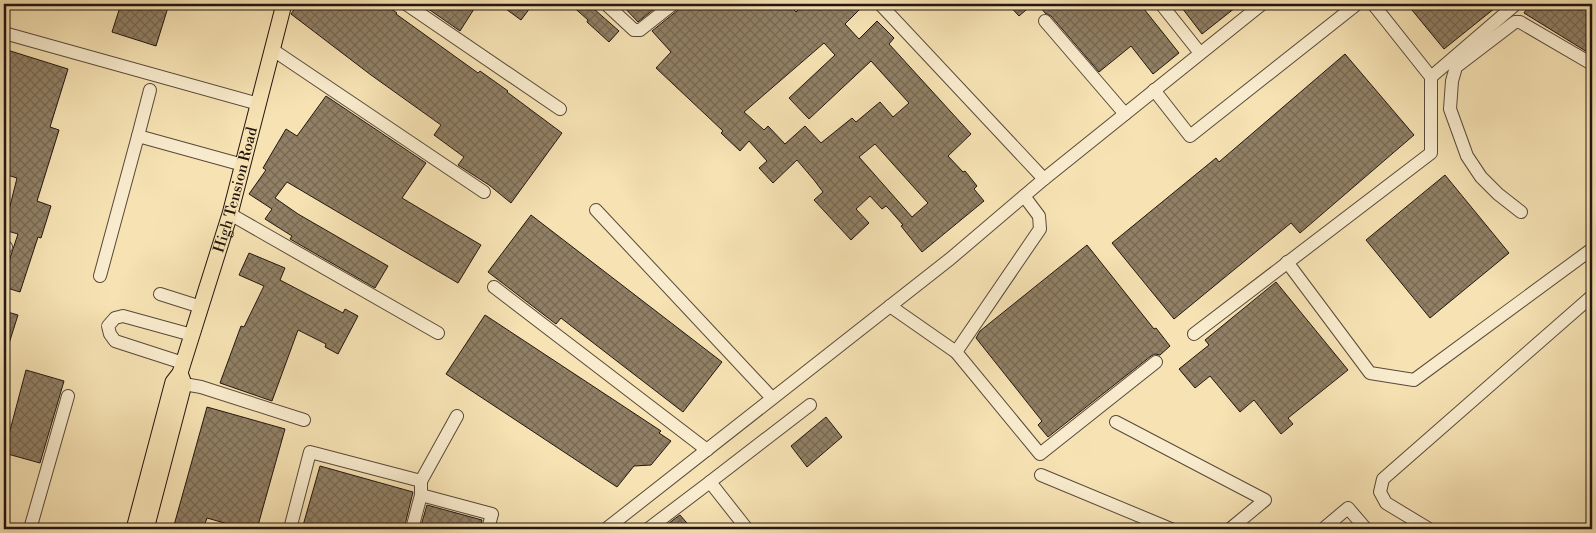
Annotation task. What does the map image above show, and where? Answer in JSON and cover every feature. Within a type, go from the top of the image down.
[{"type":"main road","name":"High Tension Road","points":[[146,529],[192,335],[230,214],[284,4]]},
{"type":"main road","name":"High Tension Road","points":[[134,529],[173,382],[183,374]]},
{"type":"street","points":[[406,4],[560,109]]},
{"type":"street","points":[[606,4],[634,30],[640,30],[673,4]]},
{"type":"street","points":[[882,4],[1044,179]]},
{"type":"street","points":[[1161,4],[1200,53]]},
{"type":"street","points":[[606,529],[950,259],[1044,179],[1262,4]]},
{"type":"street","points":[[1154,90],[1190,136],[1357,4]]},
{"type":"street","points":[[1194,334],[1431,152],[1431,77],[1373,4]]},
{"type":"street","points":[[1431,77],[1516,4]]},
{"type":"street","points":[[1045,21],[1124,114]]},
{"type":"street","points":[[1521,212],[1498,194],[1481,177],[1467,156],[1450,108],[1452,81],[1456,67],[1515,22],[1520,22],[1592,64]]},
{"type":"street","points":[[4,33],[259,104]]},
{"type":"street","points":[[273,50],[484,192]]},
{"type":"street","points":[[100,276],[150,90]]},
{"type":"street","points":[[138,136],[243,165]]},
{"type":"street","points":[[956,352],[1040,229],[1039,216],[1024,196]]},
{"type":"street","points":[[596,210],[772,398]]},
{"type":"street","points":[[230,214],[438,333]]},
{"type":"street","points":[[1287,262],[1370,373],[1414,380],[1592,249]]},
{"type":"street","points":[[494,287],[707,450]]},
{"type":"street","points":[[160,294],[201,306]]},
{"type":"street","points":[[1429,529],[1386,503],[1380,492],[1383,479],[1592,296]]},
{"type":"street","points":[[890,306],[956,352],[1040,454],[1156,362]]},
{"type":"street","points":[[192,335],[123,316],[114,318],[108,326],[110,334],[115,341],[183,374],[201,387],[304,420]]},
{"type":"street","points":[[30,529],[68,396]]},
{"type":"street","points":[[648,529],[810,405]]},
{"type":"street","points":[[412,529],[421,495],[421,482],[457,416]]},
{"type":"street","points":[[1116,422],[1265,500],[1230,529]]},
{"type":"street","points":[[290,529],[310,452],[421,482]]},
{"type":"street","points":[[1040,475],[1171,529]]},
{"type":"street","points":[[710,482],[747,529]]},
{"type":"street","points":[[421,495],[492,514],[488,529]]},
{"type":"street","points":[[1322,529],[1348,508],[1366,529]]},
{"type":"building","points":[[121,4],[169,4],[156,46],[112,32]]},
{"type":"building","points":[[298,4],[384,4],[478,73],[480,71],[508,91],[562,133],[511,203],[489,185],[458,165],[464,157],[434,135],[441,125],[291,14]]},
{"type":"building","points":[[430,4],[466,4],[474,9],[460,31],[427,8]]},
{"type":"building","points":[[499,4],[533,4],[521,20]]},
{"type":"building","points":[[570,4],[598,4],[594,9],[619,31],[609,42]]},
{"type":"building","points":[[621,4],[660,4],[638,22]]},
{"type":"building","points":[[681,4],[788,4],[796,12],[805,4],[865,4],[845,24],[859,39],[877,21],[894,38],[889,44],[971,134],[948,156],[963,172],[965,171],[977,186],[974,189],[984,201],[922,252],[889,209],[886,206],[882,209],[870,196],[856,209],[869,223],[851,240],[814,200],[823,192],[797,160],[773,183],[759,168],[767,161],[749,141],[740,151],[721,133],[723,131],[656,68],[671,52],[652,31],[678,10]],"holes":[[[824,43],[835,55],[789,98],[809,119],[871,61],[909,103],[893,117],[880,102],[856,122],[852,118],[821,143],[805,126],[785,144],[768,126],[764,130],[744,112]],[[875,144],[928,203],[912,217],[859,157]]]},
{"type":"building","points":[[1008,4],[1033,4],[1019,16]]},
{"type":"building","points":[[1038,4],[1140,4],[1179,53],[1153,74],[1131,46],[1099,72],[1051,16],[1045,13]]},
{"type":"building","points":[[1179,4],[1240,4],[1202,34]]},
{"type":"building","points":[[1407,4],[1500,4],[1444,49]]},
{"type":"building","points":[[1530,4],[1592,4],[1592,55],[1524,13]]},
{"type":"building","points":[[4,49],[68,69],[50,127],[59,130],[37,201],[51,206],[41,238],[38,237],[20,292],[4,287],[4,259],[9,261],[18,234],[4,230],[17,178],[4,174]]},
{"type":"building","points":[[1345,54],[1414,135],[1300,233],[1291,223],[1174,319],[1112,243],[1216,158],[1219,162]]},
{"type":"building","points":[[326,96],[426,163],[402,198],[481,245],[458,283],[287,182],[275,198],[298,214],[388,266],[375,288],[290,239],[292,236],[265,219],[272,209],[249,194],[266,170],[263,168],[286,129],[297,136]]},
{"type":"building","points":[[1445,175],[1509,253],[1430,318],[1366,240]]},
{"type":"building","points":[[531,215],[722,362],[683,412],[561,318],[556,324],[488,272]]},
{"type":"building","points":[[1087,245],[1154,329],[1156,328],[1170,346],[1160,355],[1155,354],[1151,356],[1048,437],[1038,425],[1042,421],[976,338],[980,331]]},
{"type":"building","points":[[249,253],[285,268],[280,280],[343,313],[345,309],[358,316],[338,354],[325,347],[326,344],[298,330],[272,401],[220,383],[241,326],[244,327],[264,286],[239,275]]},
{"type":"building","points":[[1276,282],[1348,370],[1288,418],[1293,424],[1281,434],[1254,400],[1240,412],[1210,376],[1195,388],[1179,369],[1209,345],[1205,340]]},
{"type":"building","points":[[4,311],[18,315],[6,353],[4,353]]},
{"type":"building","points":[[485,315],[661,431],[659,433],[671,441],[651,465],[634,466],[617,487],[446,374]]},
{"type":"building","points":[[26,370],[64,381],[40,463],[4,453]]},
{"type":"building","points":[[207,407],[285,429],[257,529],[234,529],[235,526],[207,518],[203,529],[173,529]]},
{"type":"building","points":[[826,417],[842,437],[807,467],[791,446]]},
{"type":"building","points":[[320,466],[413,492],[404,529],[302,529]]},
{"type":"building","points":[[427,505],[482,520],[480,529],[420,529]]},
{"type":"building","points":[[680,515],[692,529],[662,529],[673,520]]}]
